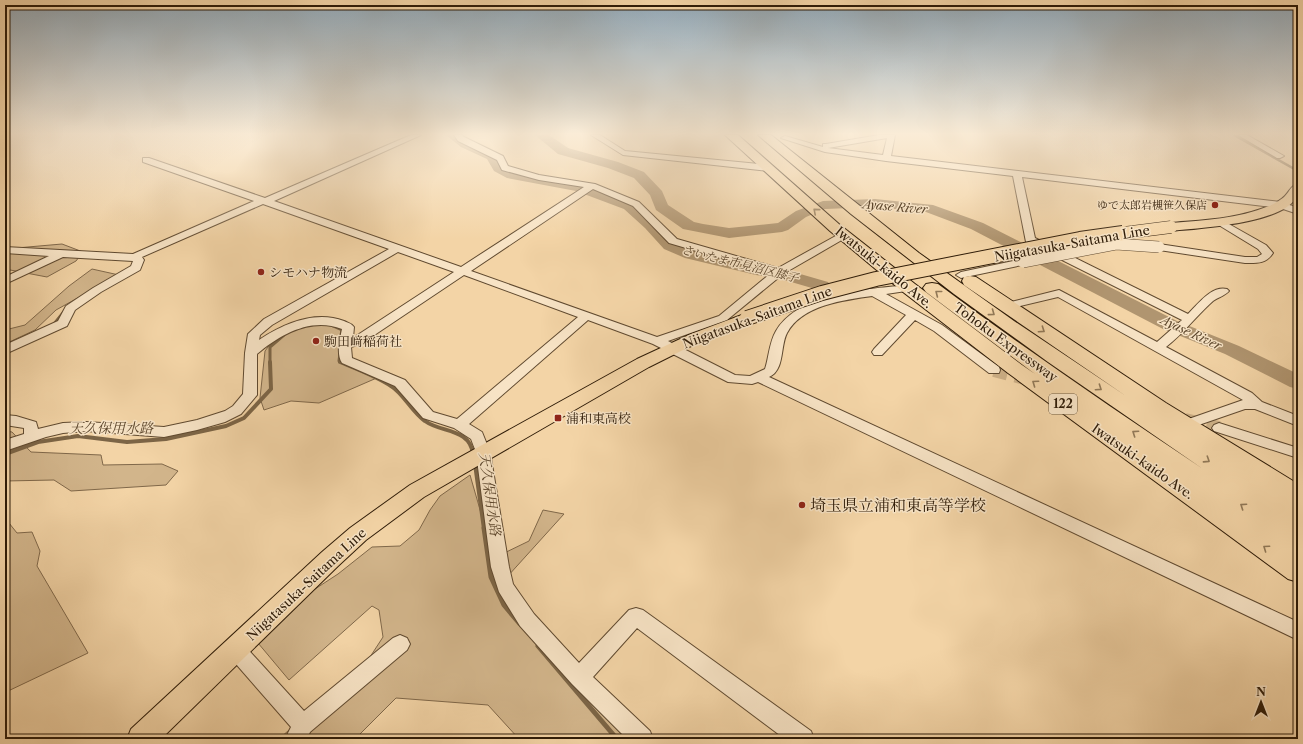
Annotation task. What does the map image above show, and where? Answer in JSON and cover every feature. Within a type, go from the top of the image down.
[{"type":"highway","name":"Iwatsuki-kaido Ave.","points":[[771,170],[797,195],[846,231],[909,288],[1015,369],[1298,571]]},
{"type":"highway","name":"Tohoku Expressway","points":[[787,170],[815,194],[846,231],[943,297],[1111,417],[1298,544]]},
{"type":"highway","name":"Tohoku Expressway","points":[[806,170],[882,232],[956,287],[1081,375],[1298,519]]},
{"type":"highway","points":[[823,170],[961,275],[1185,425],[1298,496]]},
{"type":"main road","name":"Niigatasuka-Saitama Line","points":[[141,739],[236,650],[302,585],[358,534],[416,491],[616,377],[665,345],[697,337],[822,292],[876,279],[1095,237],[1220,222],[1253,216],[1281,206],[1294,194],[1298,187]]},
{"type":"street","points":[[174,170],[461,272],[587,315],[665,345],[733,379],[744,380],[760,378],[770,372],[773,366],[781,332],[788,321],[805,310],[849,296],[909,288]]},
{"type":"street","points":[[5,250],[62,254],[134,256],[337,170]]},
{"type":"street","points":[[511,170],[588,188],[636,204],[674,241],[710,254],[779,272]]},
{"type":"street","points":[[980,170],[1281,206],[1298,212]]},
{"type":"street","points":[[1017,174],[1028,238],[1030,240],[1190,319]]},
{"type":"street","points":[[345,345],[357,341],[588,188]]},
{"type":"street","points":[[961,275],[1116,244],[1159,247],[1245,260],[1259,260],[1266,256],[1268,253],[1262,247],[1220,222]]},
{"type":"street","points":[[665,345],[723,318],[779,272],[846,231]]},
{"type":"street","points":[[5,446],[31,436],[63,428],[94,427],[158,432],[182,429],[210,421],[236,411],[250,395],[251,353],[254,334],[268,322],[396,249]]},
{"type":"street","points":[[5,281],[62,254]]},
{"type":"street","points":[[5,350],[63,323],[70,308],[136,268],[139,260],[134,256]]},
{"type":"street","points":[[1158,347],[1172,336],[1210,298],[1223,290]]},
{"type":"street","points":[[874,292],[938,328],[994,370]]},
{"type":"street","points":[[1007,306],[1059,293],[1247,396],[1257,405]]},
{"type":"street","points":[[878,352],[914,314]]},
{"type":"street","points":[[459,425],[587,315]]},
{"type":"street","points":[[251,353],[281,332],[303,324],[327,320],[340,322],[348,327],[345,345],[346,360],[400,383],[428,415],[459,425],[477,436],[483,452],[500,567],[505,587],[527,620],[579,677],[642,739]]},
{"type":"street","points":[[760,378],[1298,631]]},
{"type":"street","points":[[1185,425],[1244,404],[1257,405],[1298,421]]},
{"type":"street","points":[[5,420],[31,425],[31,436]]},
{"type":"street","points":[[1219,428],[1298,453]]},
{"type":"street","points":[[579,677],[636,616],[803,739]]},
{"type":"street","points":[[236,650],[300,732],[400,644]]},
{"type":"shaded area","points":[[62,244],[83,252],[76,261],[47,277],[5,269],[5,249]]},
{"type":"shaded area","points":[[92,269],[119,275],[56,310],[35,330],[5,344],[5,330],[25,325],[69,286]]},
{"type":"shaded area","points":[[320,322],[342,327],[343,361],[379,377],[319,403],[291,401],[264,410],[260,398],[265,351],[271,343],[294,329]]},
{"type":"shaded area","points":[[5,431],[12,432],[31,452],[101,455],[103,465],[162,464],[178,471],[166,485],[71,491],[54,480],[5,481]]},
{"type":"shaded area","points":[[470,475],[494,558],[529,541],[543,510],[564,514],[507,577],[501,590],[631,739],[519,739],[488,705],[396,698],[355,739],[279,739],[370,657],[383,637],[379,610],[372,606],[289,680],[258,643],[289,606],[338,574],[372,547],[400,546],[419,530],[440,496]]},
{"type":"shaded area","points":[[5,518],[17,533],[32,532],[40,551],[37,566],[88,653],[6,692]]},
{"type":"waterway","name":"さいたま市見沼区膝子","points":[[502,170],[512,175],[579,187],[629,206],[651,225],[670,246],[691,254],[756,270],[783,274],[822,286]]},
{"type":"waterway","name":"Ayase River","points":[[625,170],[639,175],[647,182],[657,194],[661,207],[689,226],[729,233],[782,227],[801,214],[823,205],[875,203],[928,208],[977,226],[1170,325],[1232,350],[1298,382]]},
{"type":"waterway","points":[[54,324],[66,309]]},
{"type":"waterway","name":"天久保用水路","points":[[333,326],[342,330],[341,335]]},
{"type":"waterway","name":"天久保用水路","points":[[270,362],[270,347],[284,335]]},
{"type":"waterway","name":"天久保用水路","points":[[340,353],[339,361],[343,363]]},
{"type":"waterway","name":"天久保用水路","points":[[5,454],[38,442],[78,436],[127,442],[166,439],[226,426],[244,418],[271,389],[270,362]]},
{"type":"waterway","name":"天久保用水路","points":[[340,362],[373,376],[391,386],[400,393],[416,413],[425,421],[439,428],[461,435],[471,446],[473,454]]},
{"type":"waterway","name":"天久保用水路","points":[[475,464],[484,529]]},
{"type":"waterway","name":"天久保用水路","points":[[484,528],[491,577],[504,605],[520,624]]},
{"type":"waterway","name":"天久保用水路","points":[[538,646],[617,739]]},
{"type":"tunnel","points":[[994,370],[1025,378]]},
{"type":"tunnel","points":[[1185,420],[1219,428]]},
{"type":"place","name":"ゆで太郎岩槻笹久保店","points":[[1215,205]]},
{"type":"place","name":"シモハナ物流","points":[[261,272]]},
{"type":"place","name":"駒田﨑稲荷社","points":[[316,341]]},
{"type":"place","name":"浦和東高校","points":[[558,418]]},
{"type":"place","name":"埼玉県立浦和東高等学校","points":[[802,505]]}]
